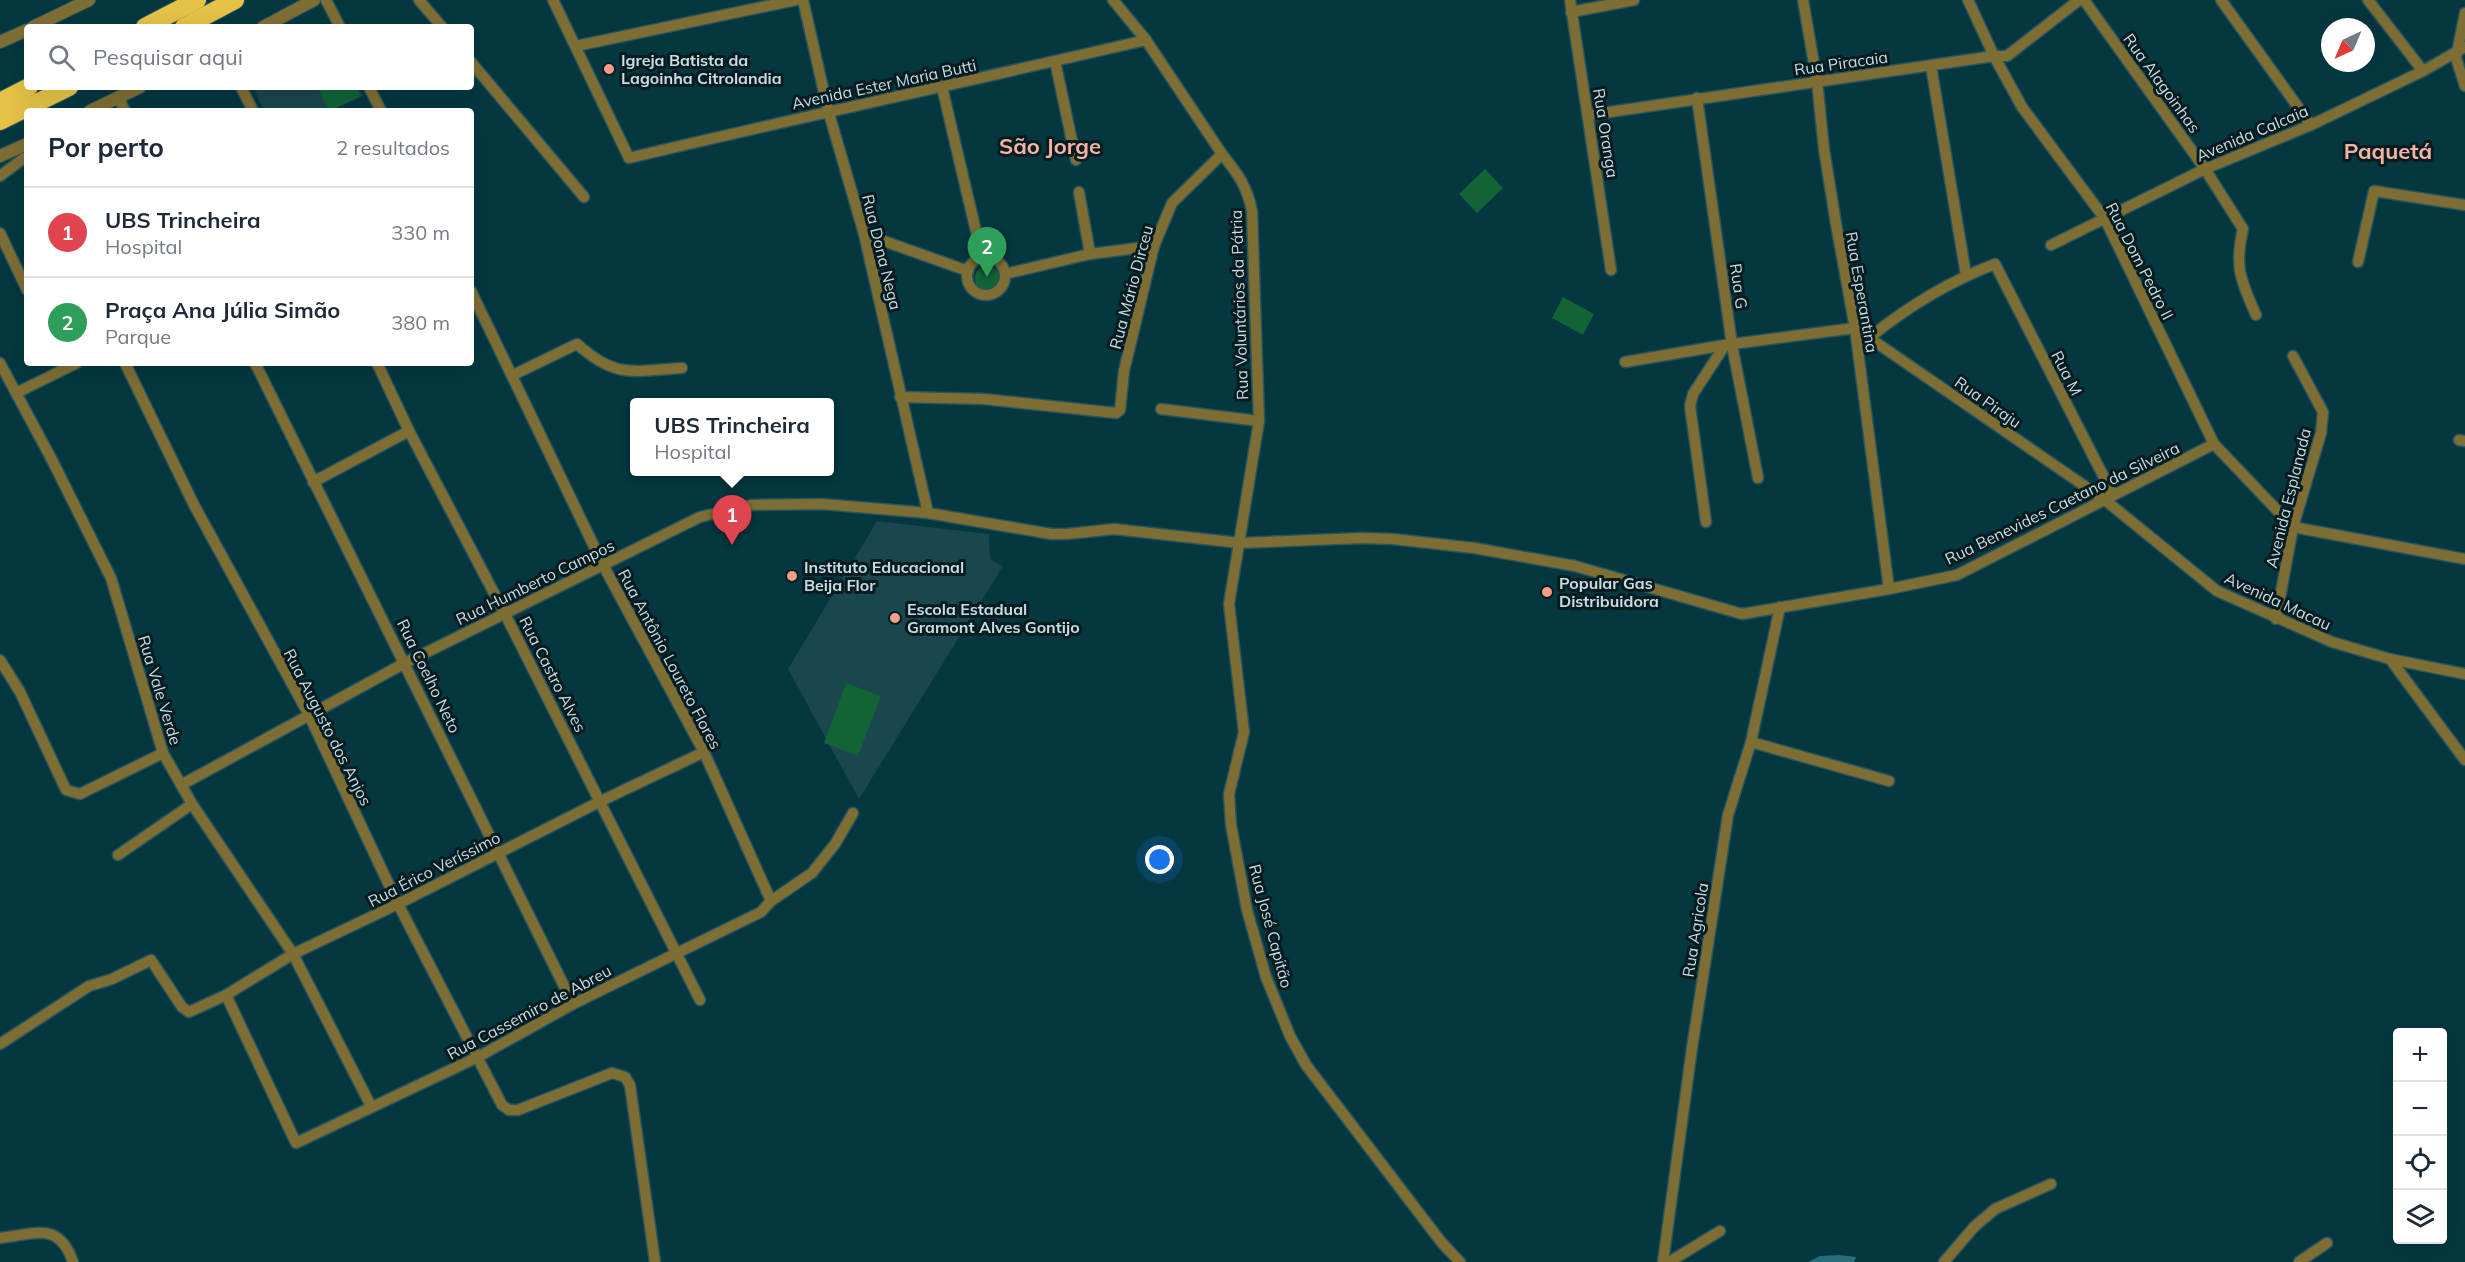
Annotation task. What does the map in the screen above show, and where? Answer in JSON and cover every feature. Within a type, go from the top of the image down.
[{"type":"highway","points":[[151,24],[197,0]]},
{"type":"highway","points":[[190,24],[235,0]]},
{"type":"highway","points":[[0,102],[24,90]]},
{"type":"highway","points":[[26,108],[63,90]]},
{"type":"highway","points":[[0,121],[24,109]]},
{"type":"street","points":[[38,24],[71,4],[89,0]]},
{"type":"street","points":[[268,24],[314,0]]},
{"type":"street","points":[[326,0],[338,24]]},
{"type":"street","points":[[419,0],[439,24]]},
{"type":"street","points":[[553,0],[576,46],[796,0]]},
{"type":"street","name":"Rua Dona Nega","points":[[803,0],[828,110],[864,234],[928,513]]},
{"type":"street","name":"Rua Voluntários da Pátria","points":[[1113,0],[1146,40],[1248,189],[1252,212],[1259,422],[1240,543]]},
{"type":"street","name":"Rua Oranga","points":[[1570,0],[1611,270]]},
{"type":"street","points":[[1571,12],[1634,0]]},
{"type":"street","name":"Rua Esperantina","points":[[1803,0],[1817,81],[1824,149],[1855,328],[1889,589]]},
{"type":"street","name":"Rua Dom Pedro II","points":[[1968,0],[1994,56],[2022,107],[2105,219],[2214,444],[2293,527]]},
{"type":"street","name":"Rua Piracaia","points":[[1589,115],[1994,56],[2010,56],[2079,0]]},
{"type":"street","name":"Rua Alagoinhas","points":[[2084,0],[2205,169],[2243,229],[2238,250],[2240,280],[2256,315]]},
{"type":"street","points":[[2221,0],[2311,125]]},
{"type":"street","points":[[2368,0],[2423,71]]},
{"type":"street","points":[[2465,13],[2457,64],[2465,86]]},
{"type":"street","points":[[0,42],[24,31]]},
{"type":"street","name":"Avenida Ester Maria Butti","points":[[576,46],[629,158],[828,110],[942,87],[1146,40]]},
{"type":"street","name":"Avenida Calcaia","points":[[2051,245],[2205,169],[2311,125],[2423,71],[2461,48]]},
{"type":"street","points":[[1055,61],[1076,160]]},
{"type":"street","points":[[474,66],[584,196]]},
{"type":"street","points":[[1869,338],[1888,323],[1966,275],[1931,66]]},
{"type":"street","points":[[942,87],[982,257]]},
{"type":"street","points":[[96,108],[133,90]]},
{"type":"street","points":[[242,90],[252,108]]},
{"type":"street","points":[[370,90],[380,108]]},
{"type":"street","points":[[118,97],[124,108]]},
{"type":"street","name":"Rua G","points":[[1697,98],[1729,345],[1758,478]]},
{"type":"street","points":[[0,156],[24,153]]},
{"type":"street","points":[[0,176],[24,153]]},
{"type":"street","name":"Rua Mário Dirceu","points":[[900,397],[984,399],[1116,413],[1120,410],[1124,371],[1154,246],[1172,204],[1222,154]]},
{"type":"street","points":[[2358,262],[2374,191],[2465,205]]},
{"type":"street","points":[[1079,192],[1090,254]]},
{"type":"street","points":[[0,232],[24,284]]},
{"type":"street","points":[[864,234],[968,271]]},
{"type":"street","points":[[1005,274],[1090,254],[1154,246]]},
{"type":"street","points":[[982,257],[994,259],[1005,274],[999,290],[987,295],[972,288],[967,277],[973,262],[982,257]]},
{"type":"street","name":"Rua M","points":[[1966,275],[1995,264],[2109,498]]},
{"type":"street","name":"Rua Antônio Loureto Flores","points":[[474,297],[603,566],[704,753],[771,901]]},
{"type":"street","points":[[1625,362],[1855,328]]},
{"type":"street","name":"Rua Piraju","points":[[1855,328],[2109,498]]},
{"type":"street","points":[[513,375],[577,344],[596,361],[613,369],[627,371],[682,368]]},
{"type":"street","points":[[1706,522],[1690,406],[1693,394],[1729,345]]},
{"type":"street","name":"Avenida Esplanada","points":[[2276,619],[2293,527],[2321,433],[2323,412],[2293,356]]},
{"type":"street","name":"Rua Vale Verde","points":[[0,363],[111,578],[163,753],[192,804],[293,954],[371,1106]]},
{"type":"street","points":[[16,393],[63,366]]},
{"type":"street","name":"Rua Augusto dos Anjos","points":[[126,366],[194,505],[309,715],[398,904],[502,1105],[508,1110],[518,1110],[608,1074],[625,1077],[632,1091],[655,1262]]},
{"type":"street","name":"Rua Coelho Neto","points":[[256,366],[573,1004]]},
{"type":"street","name":"Rua Castro Alves","points":[[378,366],[409,431],[506,614],[700,1000]]},
{"type":"street","points":[[1161,409],[1259,422]]},
{"type":"street","points":[[314,482],[409,431]]},
{"type":"street","name":"Rua Benevides Caetano da Silveira","points":[[928,513],[1051,534],[1114,529],[1240,543],[1362,538],[1474,548],[1575,566],[1742,614],[1957,575],[2214,444]]},
{"type":"street","name":"Avenida Macau","points":[[2109,498],[2217,591],[2332,642],[2390,660],[2465,674]]},
{"type":"street","name":"Rua Humberto Campos","points":[[181,785],[405,663],[700,517],[750,505],[822,504],[928,513]]},
{"type":"street","points":[[2293,527],[2465,559]]},
{"type":"street","name":"Rua José Capitão","points":[[1240,543],[1229,604],[1244,732],[1229,794],[1231,825],[1247,910],[1266,977],[1290,1036],[1306,1065],[1442,1243],[1460,1262]]},
{"type":"street","name":"Rua Agricola","points":[[1663,1262],[1692,1048],[1728,815],[1751,741],[1780,607]]},
{"type":"street","points":[[0,660],[20,692],[66,790],[80,794],[163,753]]},
{"type":"street","points":[[2390,660],[2465,760]]},
{"type":"street","points":[[1751,741],[1889,781]]},
{"type":"street","name":"Rua Érico Veríssimo","points":[[0,1044],[89,986],[112,979],[151,960],[182,1007],[189,1012],[225,995],[293,954],[499,854],[601,801],[704,753]]},
{"type":"street","points":[[118,855],[192,804]]},
{"type":"street","points":[[771,901],[812,873],[835,844],[853,813]]},
{"type":"street","name":"Rua Cassemiro de Abreu","points":[[225,995],[296,1143],[478,1057],[573,1004],[761,912],[771,901]]},
{"type":"street","points":[[1944,1262],[1974,1227],[1995,1209],[2051,1184]]},
{"type":"street","points":[[1669,1262],[1720,1231]]},
{"type":"street","points":[[0,1238],[47,1233],[60,1237],[68,1246],[73,1262]]},
{"type":"street","points":[[2299,1262],[2327,1243]]},
{"type":"shaded area","points":[[254,90],[359,90],[363,96],[337,108],[263,108]]},
{"type":"shaded area","name":"Escola Estadual Gramont Alves Gontijo","points":[[877,521],[989,534],[990,559],[1003,566],[859,799],[788,669]]},
{"type":"green space","points":[[358,90],[361,96],[335,108],[328,108],[319,91]]},
{"type":"green space","points":[[1485,169],[1503,188],[1477,213],[1459,194]]},
{"type":"green space","points":[[987,266],[995,270],[999,278],[995,286],[987,290],[979,286],[975,278],[979,270]]},
{"type":"green space","points":[[1563,297],[1594,314],[1583,335],[1552,318]]},
{"type":"green space","points":[[846,683],[881,696],[858,756],[824,743]]},
{"type":"water","points":[[1820,1256],[1856,1257],[1854,1262],[1808,1262]]},
{"type":"place","name":"Igreja Batista da Lagoinha Citrolandia","points":[[609,69]]},
{"type":"place","name":"Praça Ana Júlia Simão","points":[[987,277]]},
{"type":"place","name":"UBS Trincheira","points":[[732,545]]},
{"type":"place","name":"Instituto Educacional Beija Flor","points":[[792,576]]},
{"type":"place","name":"Popular Gas Distribuidora","points":[[1547,592]]},
{"type":"place","name":"Escola Estadual Gramont Alves Gontijo","points":[[895,618]]},
{"type":"district","name":"São Jorge","points":[[1050,146]]},
{"type":"district","name":"Paquetá","points":[[2388,151]]}]
